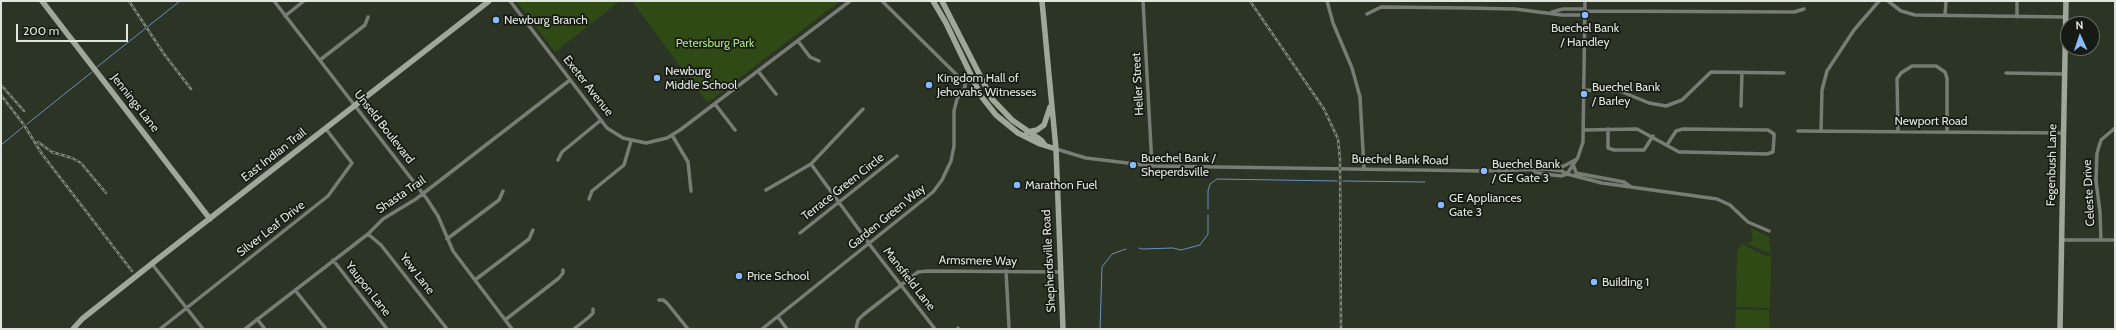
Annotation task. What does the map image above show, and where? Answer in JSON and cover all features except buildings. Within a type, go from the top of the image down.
[{"type":"main road","name":"Jennings Lane","points":[[42,1],[210,219]]},
{"type":"main road","name":"East Indian Trail","points":[[73,329],[82,319],[489,1]]},
{"type":"main road","points":[[933,1],[988,106],[1013,130],[1040,144],[1056,149]]},
{"type":"main road","points":[[942,1],[992,99],[1008,116],[1027,132],[1041,140],[1045,145]]},
{"type":"main road","name":"Shepherdsville Road","points":[[1042,1],[1056,149],[1063,329]]},
{"type":"main road","name":"Fegenbush Lane","points":[[2066,1],[2066,16]]},
{"type":"main road","name":"Fegenbush Lane","points":[[2060,329],[2065,56]]},
{"type":"main road","points":[[1027,132],[1037,130],[1044,125],[1051,101]]},
{"type":"street","name":"Unseld Boulevard","points":[[274,1],[423,194],[436,212],[453,251],[512,329]]},
{"type":"street","points":[[285,16],[304,1]]},
{"type":"street","name":"Exeter Avenue","points":[[510,1],[611,131],[631,141],[652,143],[672,135],[850,1]]},
{"type":"street","name":"Garden Green Way","points":[[762,329],[928,197],[942,180],[953,154],[955,105],[966,85],[882,1]]},
{"type":"street","name":"Heller Street","points":[[1143,1],[1152,166]]},
{"type":"street","points":[[1327,1],[1333,23],[1352,68],[1360,97],[1364,169]]},
{"type":"street","points":[[1533,170],[1537,173],[1561,176],[1567,174],[1577,159],[1583,145],[1585,1]]},
{"type":"street","points":[[1821,131],[1822,90],[1827,71],[1854,30],[1879,1]]},
{"type":"street","points":[[1888,1],[1897,9],[1908,14],[2060,18]]},
{"type":"street","points":[[1945,15],[1946,1]]},
{"type":"street","points":[[2017,1],[2017,17]]},
{"type":"street","points":[[1367,14],[1381,7],[1515,9],[1549,13],[1794,12],[1804,9]]},
{"type":"street","points":[[1549,13],[1563,9],[1585,12]]},
{"type":"street","points":[[320,60],[365,25],[368,17]]},
{"type":"street","points":[[798,41],[810,57],[819,61]]},
{"type":"street","points":[[1898,131],[1898,79],[1901,73],[1912,66],[1936,66],[1945,72],[1947,78],[1947,131]]},
{"type":"street","points":[[758,71],[776,94]]},
{"type":"street","points":[[1584,90],[1620,91],[1649,103],[1666,106],[1682,100],[1708,74],[1742,72],[1784,73]]},
{"type":"street","points":[[1741,106],[1742,72]]},
{"type":"street","points":[[2006,74],[2065,74]]},
{"type":"street","name":"Shasta Trail","points":[[245,329],[368,234],[383,219],[423,194],[570,80]]},
{"type":"street","points":[[714,104],[734,130]]},
{"type":"street","points":[[766,190],[811,164],[863,109]]},
{"type":"street","points":[[558,160],[562,152],[601,120]]},
{"type":"street","name":"Celeste Drive","points":[[2101,240],[2100,212],[2096,181],[2097,153],[2101,140],[2115,128]]},
{"type":"street","name":"Silver Leaf Drive","points":[[160,329],[325,199],[348,170],[352,162],[326,129]]},
{"type":"street","points":[[1608,129],[1608,148],[1614,150],[1644,150],[1653,136]]},
{"type":"street","points":[[1584,130],[1637,129],[1653,136],[1667,145],[1679,152],[1767,154],[1774,149],[1774,134],[1768,130],[1683,129],[1676,131],[1667,145]]},
{"type":"street","name":"Newport Road","points":[[1798,131],[2064,133]]},
{"type":"street","points":[[672,135],[688,162],[691,191]]},
{"type":"street","points":[[589,199],[592,191],[624,165],[631,141]]},
{"type":"street","name":"Buechel Bank Road","points":[[1056,149],[1086,158],[1152,166],[1364,169],[1538,169],[1562,171],[1585,180],[1631,187]]},
{"type":"street","name":"Terrace Green Circle","points":[[800,233],[897,156]]},
{"type":"street","points":[[1552,170],[1577,159]]},
{"type":"street","name":"Mansfield Lane","points":[[811,164],[869,244],[935,329]]},
{"type":"street","points":[[1574,164],[1576,173],[1624,182],[1631,187],[1718,199],[1730,205],[1748,222],[1769,231]]},
{"type":"street","points":[[447,238],[499,200],[503,191]]},
{"type":"street","points":[[475,280],[529,239],[533,230]]},
{"type":"street","name":"Yew Lane","points":[[368,234],[381,245],[447,329]]},
{"type":"street","points":[[2062,240],[2115,240]]},
{"type":"street","name":"Yaupon Lane","points":[[333,260],[387,329]]},
{"type":"street","points":[[152,264],[203,329]]},
{"type":"street","points":[[504,320],[559,278],[563,273],[563,270]]},
{"type":"street","name":"Armsmere Way","points":[[856,329],[860,317],[900,285],[915,274],[922,271],[1060,272]]},
{"type":"street","points":[[1006,271],[1009,327]]},
{"type":"street","points":[[295,290],[326,329]]},
{"type":"street","points":[[659,300],[663,300],[667,303],[688,329]]},
{"type":"street","points":[[574,329],[589,318],[593,312],[593,309]]},
{"type":"street","points":[[778,317],[787,329]]},
{"type":"street","points":[[258,319],[265,329]]},
{"type":"green space","points":[[516,1],[620,1],[555,52]]},
{"type":"green space","name":"Petersburg Park","points":[[632,1],[840,1],[707,103]]},
{"type":"green space","points":[[1751,228],[1769,237],[1771,254],[1745,243],[1753,241]]},
{"type":"green space","points":[[1742,244],[1766,256],[1771,256],[1770,308],[1736,307],[1737,251]]},
{"type":"green space","points":[[1736,309],[1769,310],[1770,329],[1735,329]]},
{"type":"waterway","points":[[97,67],[180,1]]},
{"type":"waterway","points":[[27,124],[92,72]]},
{"type":"waterway","points":[[1,145],[23,127]]},
{"type":"waterway","points":[[1208,209],[1208,191],[1210,184],[1217,179],[1337,181]]},
{"type":"waterway","points":[[1343,181],[1425,182]]},
{"type":"waterway","points":[[1139,248],[1173,248],[1181,250],[1200,245],[1208,234],[1208,215]]},
{"type":"waterway","points":[[1100,329],[1102,267],[1112,254],[1126,249]]},
{"type":"railway","points":[[129,1],[164,54],[191,89]]},
{"type":"railway","points":[[1250,1],[1324,109],[1338,139],[1340,159],[1341,329]]},
{"type":"railway","points":[[1,85],[24,111]]},
{"type":"railway","points":[[1,95],[24,125],[42,154],[132,271]]},
{"type":"railway","points":[[38,142],[52,152],[72,158],[81,163],[106,193]]},
{"type":"place","name":"Buechel Bank / Handley","points":[[1585,15]]},
{"type":"place","name":"Newburg Branch","points":[[496,20]]},
{"type":"place","name":"Newburg Middle School","points":[[657,78]]},
{"type":"place","name":"Kingdom Hall of Jehovahs Witnesses","points":[[929,85]]},
{"type":"place","name":"Buechel Bank / Barley","points":[[1584,94]]},
{"type":"place","name":"Buechel Bank / Sheperdsville","points":[[1133,165]]},
{"type":"place","name":"Buechel Bank / GE Gate 3","points":[[1484,171]]},
{"type":"place","name":"Marathon Fuel","points":[[1017,185]]},
{"type":"place","name":"GE Appliances Gate 3","points":[[1441,205]]},
{"type":"place","name":"Price School","points":[[739,276]]},
{"type":"place","name":"Building 1","points":[[1594,282]]}]
